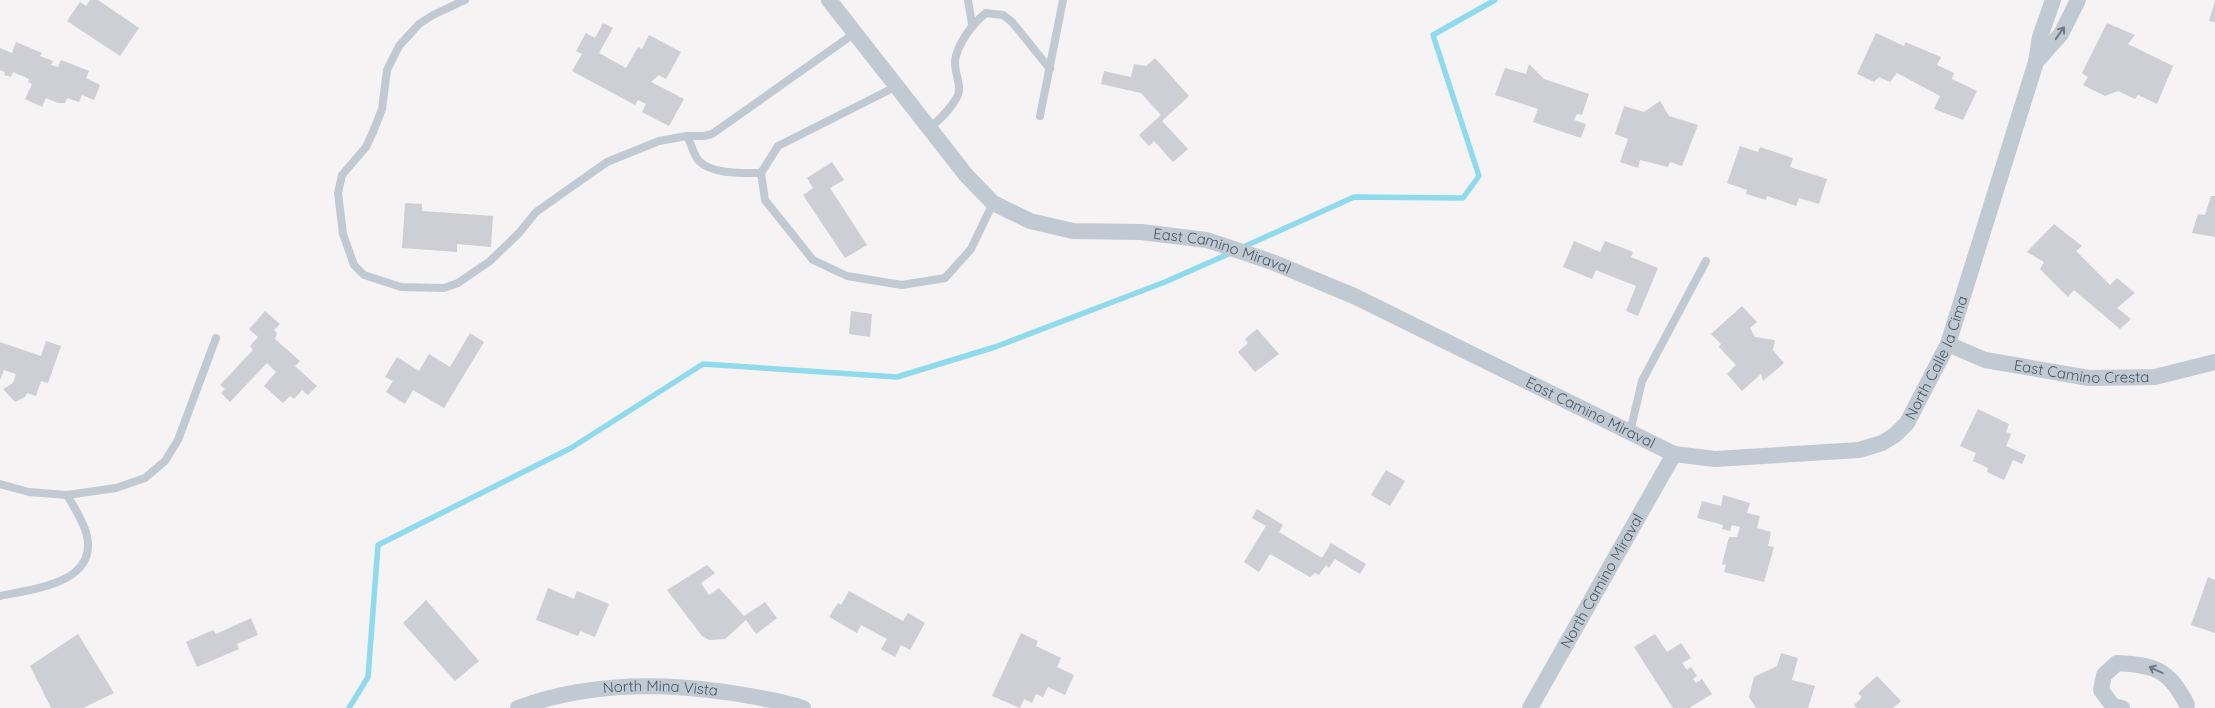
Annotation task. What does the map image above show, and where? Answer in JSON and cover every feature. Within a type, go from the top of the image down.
[{"type":"street","name":"East Camino Miraval","points":[[829,0],[966,175],[993,203],[1030,221],[1073,231],[1141,232],[1206,240],[1272,262],[1354,296],[1674,454]]},
{"type":"street","name":"North Calle la Cima","points":[[1674,454],[1715,459],[1859,450],[1882,443],[1895,435],[1907,423],[1948,344],[2036,62],[2040,37],[2053,0]]},
{"type":"street","name":"North Calle la Cima","points":[[2036,62],[2061,34],[2078,0]]},
{"type":"street","name":"East Camino Cresta","points":[[1948,344],[1985,360],[2089,378],[2154,376],[2215,362]]},
{"type":"street","name":"North Camino Miraval","points":[[1530,708],[1674,454]]},
{"type":"street","points":[[2122,708],[2113,706],[2101,690],[2104,674],[2118,663],[2144,665],[2166,675],[2178,686],[2186,707]]},
{"type":"street","name":"North Mina Vista","points":[[518,708],[563,695],[609,687],[643,685],[758,696],[803,708]]},
{"type":"lane","points":[[465,0],[433,15],[419,24],[399,46],[387,70],[382,109],[373,132],[366,147],[342,175],[338,193],[343,234],[354,265],[364,275],[381,282],[409,288],[444,288],[458,283],[490,262],[519,233],[536,212],[607,162],[650,144],[687,136],[712,134],[856,33]]},
{"type":"lane","points":[[968,0],[972,24]]},
{"type":"lane","points":[[1040,116],[1063,0]]},
{"type":"lane","points":[[930,128],[957,97],[960,88],[955,60],[972,24],[986,13],[1003,15],[1012,22],[1050,69]]},
{"type":"lane","points":[[897,86],[778,146],[761,173],[765,200],[813,260],[847,276],[902,285],[945,278],[971,249],[993,203]]},
{"type":"lane","points":[[687,136],[699,161],[719,171],[739,174],[761,173]]},
{"type":"lane","points":[[1630,432],[1642,381],[1706,261]]},
{"type":"lane","points":[[0,484],[29,492],[67,494],[116,488],[145,478],[166,461],[178,440],[216,338]]},
{"type":"lane","points":[[0,596],[55,584],[76,573],[85,562],[88,549],[87,535],[67,494]]},
{"type":"building","points":[[90,0],[98,0],[139,28],[120,56],[67,21],[80,2],[86,6]]},
{"type":"building","points":[[2215,1],[2215,22],[2209,21]]},
{"type":"building","points":[[603,23],[613,28],[599,53],[626,68],[638,47],[642,49],[649,35],[681,52],[666,79],[659,75],[651,82],[684,99],[669,126],[642,112],[646,104],[638,100],[635,105],[572,71],[582,54],[576,51],[586,33],[595,38]]},
{"type":"building","points":[[2107,23],[2135,35],[2128,44],[2173,66],[2157,104],[2138,95],[2135,99],[2118,91],[2105,96],[2083,85],[2088,77],[2082,73]]},
{"type":"building","points":[[1876,33],[1904,46],[1905,42],[1941,57],[1937,65],[1954,73],[1952,79],[1977,91],[1963,120],[1934,109],[1940,96],[1897,73],[1890,82],[1879,77],[1874,82],[1857,74]]},
{"type":"building","points":[[16,42],[42,53],[40,56],[53,61],[51,65],[58,67],[61,60],[89,71],[86,78],[100,85],[94,100],[82,95],[79,102],[67,98],[65,103],[58,103],[46,98],[42,107],[25,99],[32,84],[28,82],[29,79],[13,72],[11,77],[4,75],[5,72],[0,70],[0,48],[12,53]]},
{"type":"building","points":[[1155,58],[1189,96],[1162,121],[1188,149],[1173,162],[1154,141],[1149,146],[1139,135],[1161,115],[1141,93],[1101,84],[1104,71],[1131,77],[1134,64],[1146,66]]},
{"type":"building","points":[[1529,64],[1544,79],[1589,94],[1582,115],[1577,114],[1574,120],[1586,124],[1581,138],[1533,122],[1538,109],[1495,95],[1505,68],[1526,74]]},
{"type":"building","points":[[1660,101],[1669,116],[1698,125],[1682,166],[1670,162],[1668,167],[1640,160],[1638,168],[1620,162],[1628,139],[1615,134],[1624,106],[1644,112]]},
{"type":"building","points":[[1740,146],[1758,152],[1760,147],[1793,158],[1790,167],[1827,179],[1819,204],[1799,198],[1796,206],[1767,196],[1766,200],[1746,194],[1747,190],[1727,183]]},
{"type":"building","points":[[832,162],[844,180],[830,188],[867,245],[845,258],[803,195],[813,188],[807,178]]},
{"type":"building","points":[[2211,196],[2215,196],[2215,237],[2192,233],[2198,214],[2205,215]]},
{"type":"building","points":[[405,203],[422,204],[422,211],[493,216],[491,247],[457,244],[457,252],[402,248]]},
{"type":"building","points":[[2054,224],[2082,246],[2076,251],[2110,285],[2117,278],[2135,293],[2117,308],[2131,319],[2120,329],[2074,290],[2068,297],[2040,269],[2044,262],[2027,252]]},
{"type":"building","points":[[1574,241],[1600,252],[1605,241],[1633,252],[1631,257],[1658,268],[1638,316],[1626,311],[1636,286],[1596,270],[1592,279],[1563,267]]},
{"type":"building","points":[[1742,306],[1757,322],[1750,328],[1755,337],[1775,340],[1773,350],[1784,363],[1763,381],[1761,374],[1742,391],[1727,374],[1736,365],[1719,347],[1721,344],[1711,334]]},
{"type":"building","points":[[265,311],[280,324],[274,330],[277,333],[275,339],[300,361],[295,366],[317,386],[308,395],[302,390],[294,399],[290,396],[283,403],[264,386],[276,372],[267,363],[230,402],[221,393],[225,389],[220,385],[253,350],[250,346],[258,337],[249,329]]},
{"type":"building","points":[[851,311],[872,314],[870,337],[849,334]]},
{"type":"building","points":[[1257,329],[1279,354],[1255,372],[1238,352],[1248,343],[1245,339]]},
{"type":"building","points":[[470,333],[484,342],[444,408],[413,390],[405,404],[386,392],[393,381],[385,377],[397,357],[419,371],[429,354],[450,367]]},
{"type":"building","points":[[46,341],[61,346],[48,383],[41,381],[36,396],[27,393],[25,397],[15,402],[3,389],[13,383],[16,374],[4,370],[0,380],[0,342],[41,356]]},
{"type":"building","points":[[1978,409],[2009,424],[2006,432],[2011,434],[2006,446],[2026,455],[2022,464],[2013,460],[2004,480],[1987,472],[1988,468],[1973,461],[1976,453],[1960,446]]},
{"type":"building","points":[[1386,470],[1405,481],[1390,506],[1371,495]]},
{"type":"building","points":[[1723,495],[1750,503],[1747,513],[1760,516],[1757,528],[1771,532],[1768,546],[1774,547],[1764,582],[1724,572],[1726,565],[1722,564],[1729,537],[1737,537],[1740,527],[1732,525],[1730,531],[1722,529],[1723,525],[1697,518],[1702,501],[1721,506]]},
{"type":"building","points":[[1257,509],[1283,525],[1279,532],[1322,558],[1331,543],[1366,564],[1360,574],[1335,559],[1329,568],[1326,565],[1319,575],[1315,573],[1310,577],[1270,554],[1259,572],[1244,562],[1266,526],[1252,518]]},
{"type":"building","points":[[707,565],[715,573],[701,583],[709,595],[719,588],[744,616],[765,602],[777,618],[756,634],[746,620],[725,639],[709,640],[702,636],[667,590]]},
{"type":"building","points":[[2208,577],[2215,580],[2215,633],[2191,625]]},
{"type":"building","points":[[548,588],[574,599],[577,591],[609,604],[595,637],[580,631],[578,636],[536,620]]},
{"type":"building","points":[[849,591],[903,621],[908,613],[925,623],[910,650],[901,645],[895,657],[881,649],[887,639],[861,625],[857,633],[829,617],[838,603],[841,605]]},
{"type":"building","points":[[426,600],[479,661],[455,681],[403,623]]},
{"type":"building","points":[[251,618],[258,635],[237,644],[239,649],[197,667],[186,642],[213,630],[216,634]]},
{"type":"building","points":[[1021,633],[1038,641],[1036,646],[1061,658],[1057,667],[1074,675],[1065,695],[1048,687],[1043,697],[1036,694],[1032,703],[1024,699],[1020,708],[992,696]]},
{"type":"building","points":[[78,634],[114,693],[83,708],[51,708],[30,666]]},
{"type":"building","points":[[1655,634],[1667,652],[1681,643],[1691,658],[1682,663],[1687,670],[1691,667],[1697,676],[1693,679],[1696,683],[1702,679],[1712,694],[1689,708],[1673,708],[1634,647]]},
{"type":"building","points":[[1781,653],[1798,658],[1792,680],[1815,686],[1808,708],[1756,708],[1749,697],[1754,677],[1777,666]]},
{"type":"building","points":[[1877,676],[1901,701],[1893,708],[1857,708],[1854,705],[1862,697],[1858,693]]},
{"type":"waterway","points":[[1241,248],[1354,197],[1463,198],[1479,176],[1433,35],[1495,0]]},
{"type":"waterway","points":[[349,708],[368,677],[378,545],[571,448],[703,364],[897,377],[995,347],[1165,282],[1233,252]]}]
